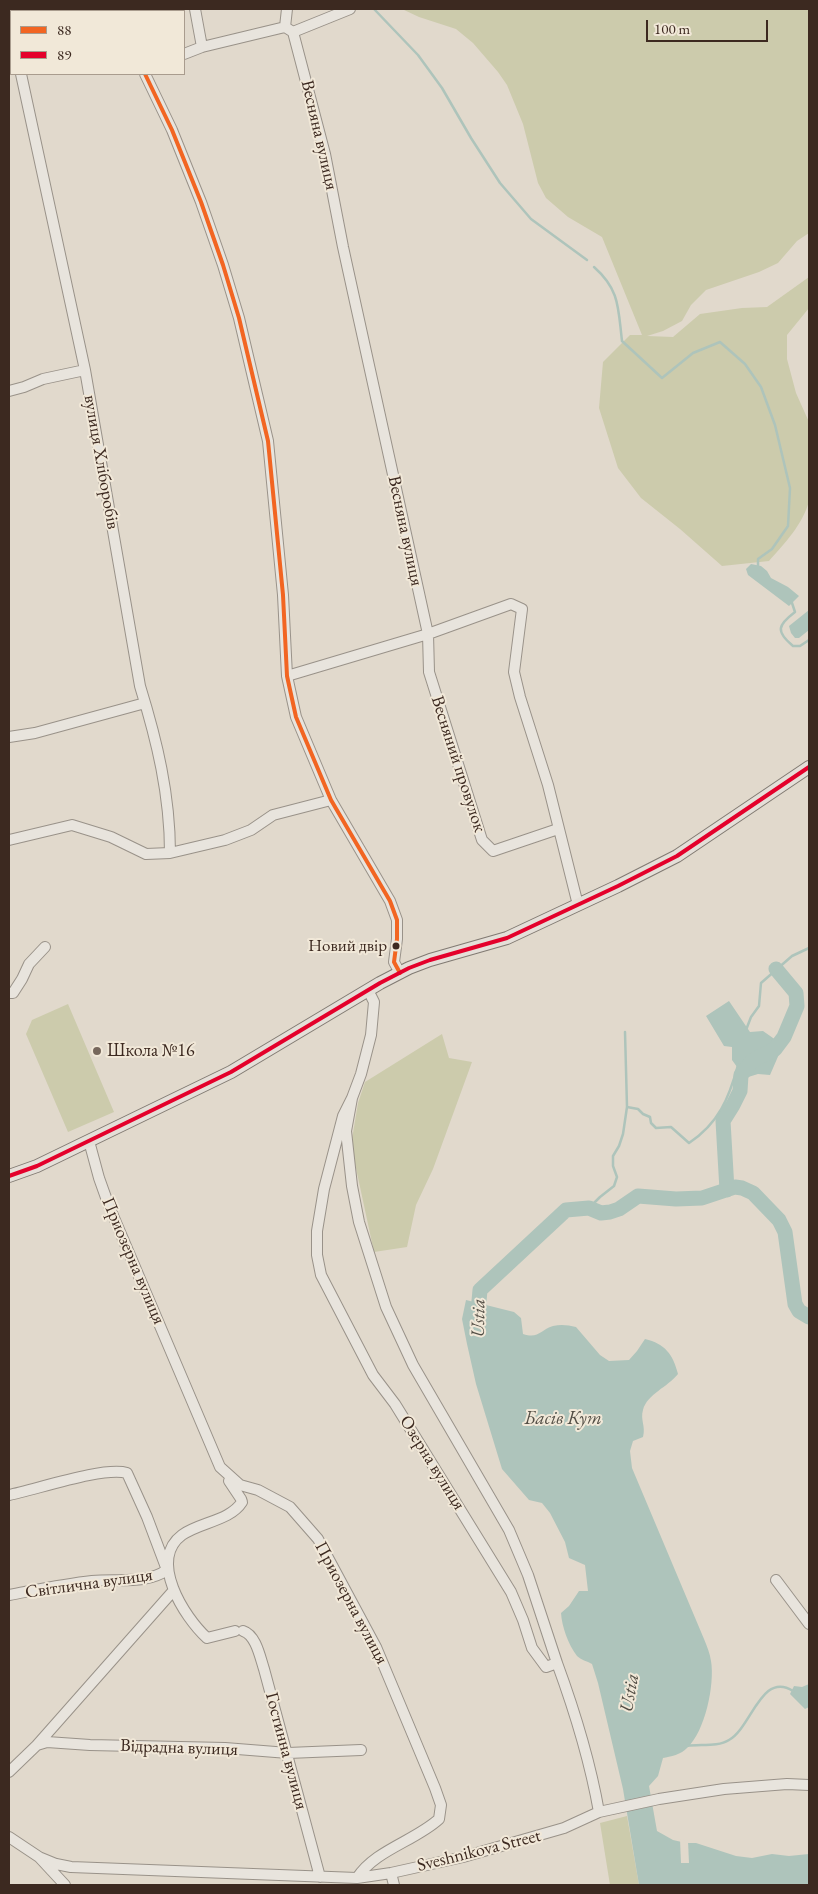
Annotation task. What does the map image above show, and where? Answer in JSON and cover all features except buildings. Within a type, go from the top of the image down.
[{"type":"main road","points":[[9,1176],[37,1166],[231,1072],[368,990],[400,973],[430,960],[506,938],[578,905],[676,856],[809,767]]},
{"type":"street","points":[[195,9],[202,47]]},
{"type":"street","points":[[287,9],[289,30]]},
{"type":"street","points":[[185,54],[202,47],[289,30],[350,9]]},
{"type":"street","name":"Весняна вулиця","points":[[289,30],[325,154],[343,247],[428,634]]},
{"type":"street","name":"вулиця Хліборобів","points":[[20,75],[85,370],[140,686],[155,735],[165,787],[170,820],[170,853]]},
{"type":"street","points":[[145,75],[172,130],[201,202],[239,318],[268,441],[283,595],[287,676],[296,717],[331,800],[390,901],[397,920],[394,962],[400,973]]},
{"type":"street","points":[[9,391],[43,379],[85,370]]},
{"type":"street","points":[[287,676],[428,634],[511,604],[522,610],[514,672],[548,784],[578,905]]},
{"type":"street","name":"Весняний провулок","points":[[428,634],[429,672],[482,840],[492,851],[558,829]]},
{"type":"street","points":[[9,737],[146,703]]},
{"type":"street","points":[[9,840],[72,825],[111,837],[146,854],[170,853],[224,840],[251,830],[273,815],[331,800]]},
{"type":"street","points":[[9,993],[13,992],[22,979],[28,964],[45,947]]},
{"type":"street","points":[[368,990],[374,1002],[371,1035],[361,1074],[352,1098],[346,1131],[352,1186],[359,1222],[386,1308],[413,1365],[509,1530],[528,1575],[574,1711],[591,1770],[599,1812]]},
{"type":"street","name":"Озерна вулиця","points":[[352,1098],[342,1116],[324,1189],[317,1232],[317,1255],[321,1275],[373,1375],[395,1404],[511,1592],[532,1648],[546,1667],[557,1664]]},
{"type":"street","name":"Приозерна вулиця","points":[[89,1141],[109,1206],[220,1467],[240,1485],[258,1490],[290,1507],[318,1539],[376,1647],[414,1735],[441,1805],[440,1819],[429,1828],[364,1867],[357,1878]]},
{"type":"street","points":[[167,1570],[172,1547],[183,1534],[228,1514],[242,1502],[220,1467]]},
{"type":"street","name":"Гостинна вулиця","points":[[9,1495],[87,1476],[119,1471],[127,1473],[147,1517],[174,1590],[194,1625],[207,1638],[239,1631],[248,1632],[253,1639],[288,1753],[320,1877]]},
{"type":"street","name":"Світлична вулиця","points":[[9,1595],[93,1581],[142,1579],[158,1576],[167,1570]]},
{"type":"street","points":[[776,1580],[809,1624]]},
{"type":"street","points":[[9,1772],[37,1745],[174,1590]]},
{"type":"street","name":"Відрадна вулиця","points":[[37,1745],[46,1742],[90,1745],[225,1748],[288,1753],[361,1750]]},
{"type":"street","name":"Sveshnikova Street","points":[[39,1857],[72,1867],[308,1881],[320,1877],[357,1878],[391,1873],[518,1843],[564,1828],[599,1812],[659,1799],[724,1789],[787,1784],[809,1785]]},
{"type":"street","points":[[9,1837],[39,1857],[65,1885]]},
{"type":"street","points":[[391,1873],[394,1885]]},
{"type":"green space","points":[[402,9],[809,9],[809,233],[797,241],[778,263],[759,272],[706,290],[691,305],[682,321],[663,331],[647,336],[673,337],[700,314],[742,308],[767,307],[809,277],[809,308],[787,335],[787,359],[796,393],[809,422],[809,501],[798,525],[769,561],[722,566],[641,498],[618,468],[599,408],[603,362],[630,335],[642,335],[602,237],[568,217],[546,198],[538,183],[523,124],[507,85],[473,43],[456,29],[419,17]]},
{"type":"green space","points":[[68,1004],[114,1112],[68,1132],[26,1034],[32,1020]]},
{"type":"green space","points":[[442,1034],[449,1058],[472,1062],[433,1169],[416,1205],[407,1247],[374,1252],[351,1145],[358,1103],[365,1082]]},
{"type":"green space","points":[[627,1816],[639,1885],[610,1885],[600,1823]]},
{"type":"water","points":[[751,564],[761,566],[771,578],[788,587],[799,596],[789,606],[748,575],[746,569]]},
{"type":"water","points":[[809,610],[809,630],[799,638],[795,638],[789,626]]},
{"type":"water","points":[[729,1001],[750,1032],[763,1031],[783,1045],[770,1075],[758,1074],[745,1078],[732,1060],[732,1047],[724,1046],[706,1016]]},
{"type":"water","name":"Басів Кут","points":[[466,1300],[514,1312],[521,1318],[523,1334],[536,1335],[556,1325],[576,1327],[600,1355],[609,1361],[629,1360],[645,1339],[663,1347],[671,1355],[678,1374],[645,1404],[642,1414],[643,1437],[633,1441],[630,1451],[632,1468],[706,1644],[711,1658],[712,1671],[710,1694],[704,1720],[699,1731],[685,1750],[676,1755],[663,1758],[658,1776],[649,1786],[657,1831],[673,1840],[696,1843],[736,1856],[752,1858],[772,1854],[789,1856],[809,1854],[809,1885],[639,1885],[623,1789],[598,1683],[592,1664],[577,1656],[571,1646],[564,1630],[561,1613],[569,1606],[579,1591],[588,1591],[585,1565],[569,1558],[565,1542],[550,1513],[542,1503],[529,1500],[502,1469],[476,1384],[467,1344],[462,1319]]},
{"type":"water","points":[[809,1684],[809,1707],[805,1709],[790,1694],[794,1686],[802,1687]]},
{"type":"pier","points":[[680,1839],[688,1841],[689,1863],[681,1863]]},
{"type":"waterway","points":[[374,9],[418,55],[442,88],[500,183],[531,219],[587,260]]},
{"type":"waterway","points":[[594,267],[603,275],[613,292],[618,309],[622,341],[662,378],[693,353],[720,342],[745,364],[761,387],[775,425],[790,488],[788,526],[772,549],[758,559],[758,567]]},
{"type":"waterway","points":[[791,600],[795,612],[782,625],[781,632],[793,646],[800,646],[809,640]]},
{"type":"waterway","points":[[746,1030],[751,1017],[759,1006],[761,983],[792,956],[809,948]]},
{"type":"waterway","points":[[727,1190],[723,1121],[740,1091],[741,1075],[752,1061],[775,1049],[784,1037],[797,1006],[796,993],[776,969]]},
{"type":"waterway","points":[[589,1208],[614,1186],[617,1177],[613,1166],[613,1156],[623,1134],[627,1107],[625,1032]]},
{"type":"waterway","points":[[627,1107],[638,1109],[650,1117],[651,1123],[656,1128],[671,1127],[689,1143],[708,1127],[721,1109],[731,1088],[738,1065]]},
{"type":"waterway","name":"Ustia","points":[[477,1323],[480,1290],[566,1210],[589,1208],[601,1213],[610,1212],[619,1209],[638,1196],[676,1199],[702,1198],[735,1187],[753,1193],[779,1220],[785,1232],[795,1304],[799,1311],[809,1317]]},
{"type":"waterway","points":[[687,1746],[714,1744],[729,1740],[737,1733],[765,1694],[773,1688],[782,1687],[793,1691]]},
{"type":"transit line","name":"88","points":[[145,75],[172,130],[201,202],[223,265],[239,318],[268,441],[283,595],[287,676],[296,717],[331,800],[390,901],[397,920],[394,962],[400,973]]},
{"type":"transit line","name":"89","points":[[9,1176],[37,1166],[231,1072],[380,983],[409,968],[430,960],[507,938],[677,856],[809,767]]},
{"type":"place","name":"Новий двір","points":[[396,946]]},
{"type":"place","name":"Школа №16","points":[[97,1051]]}]
